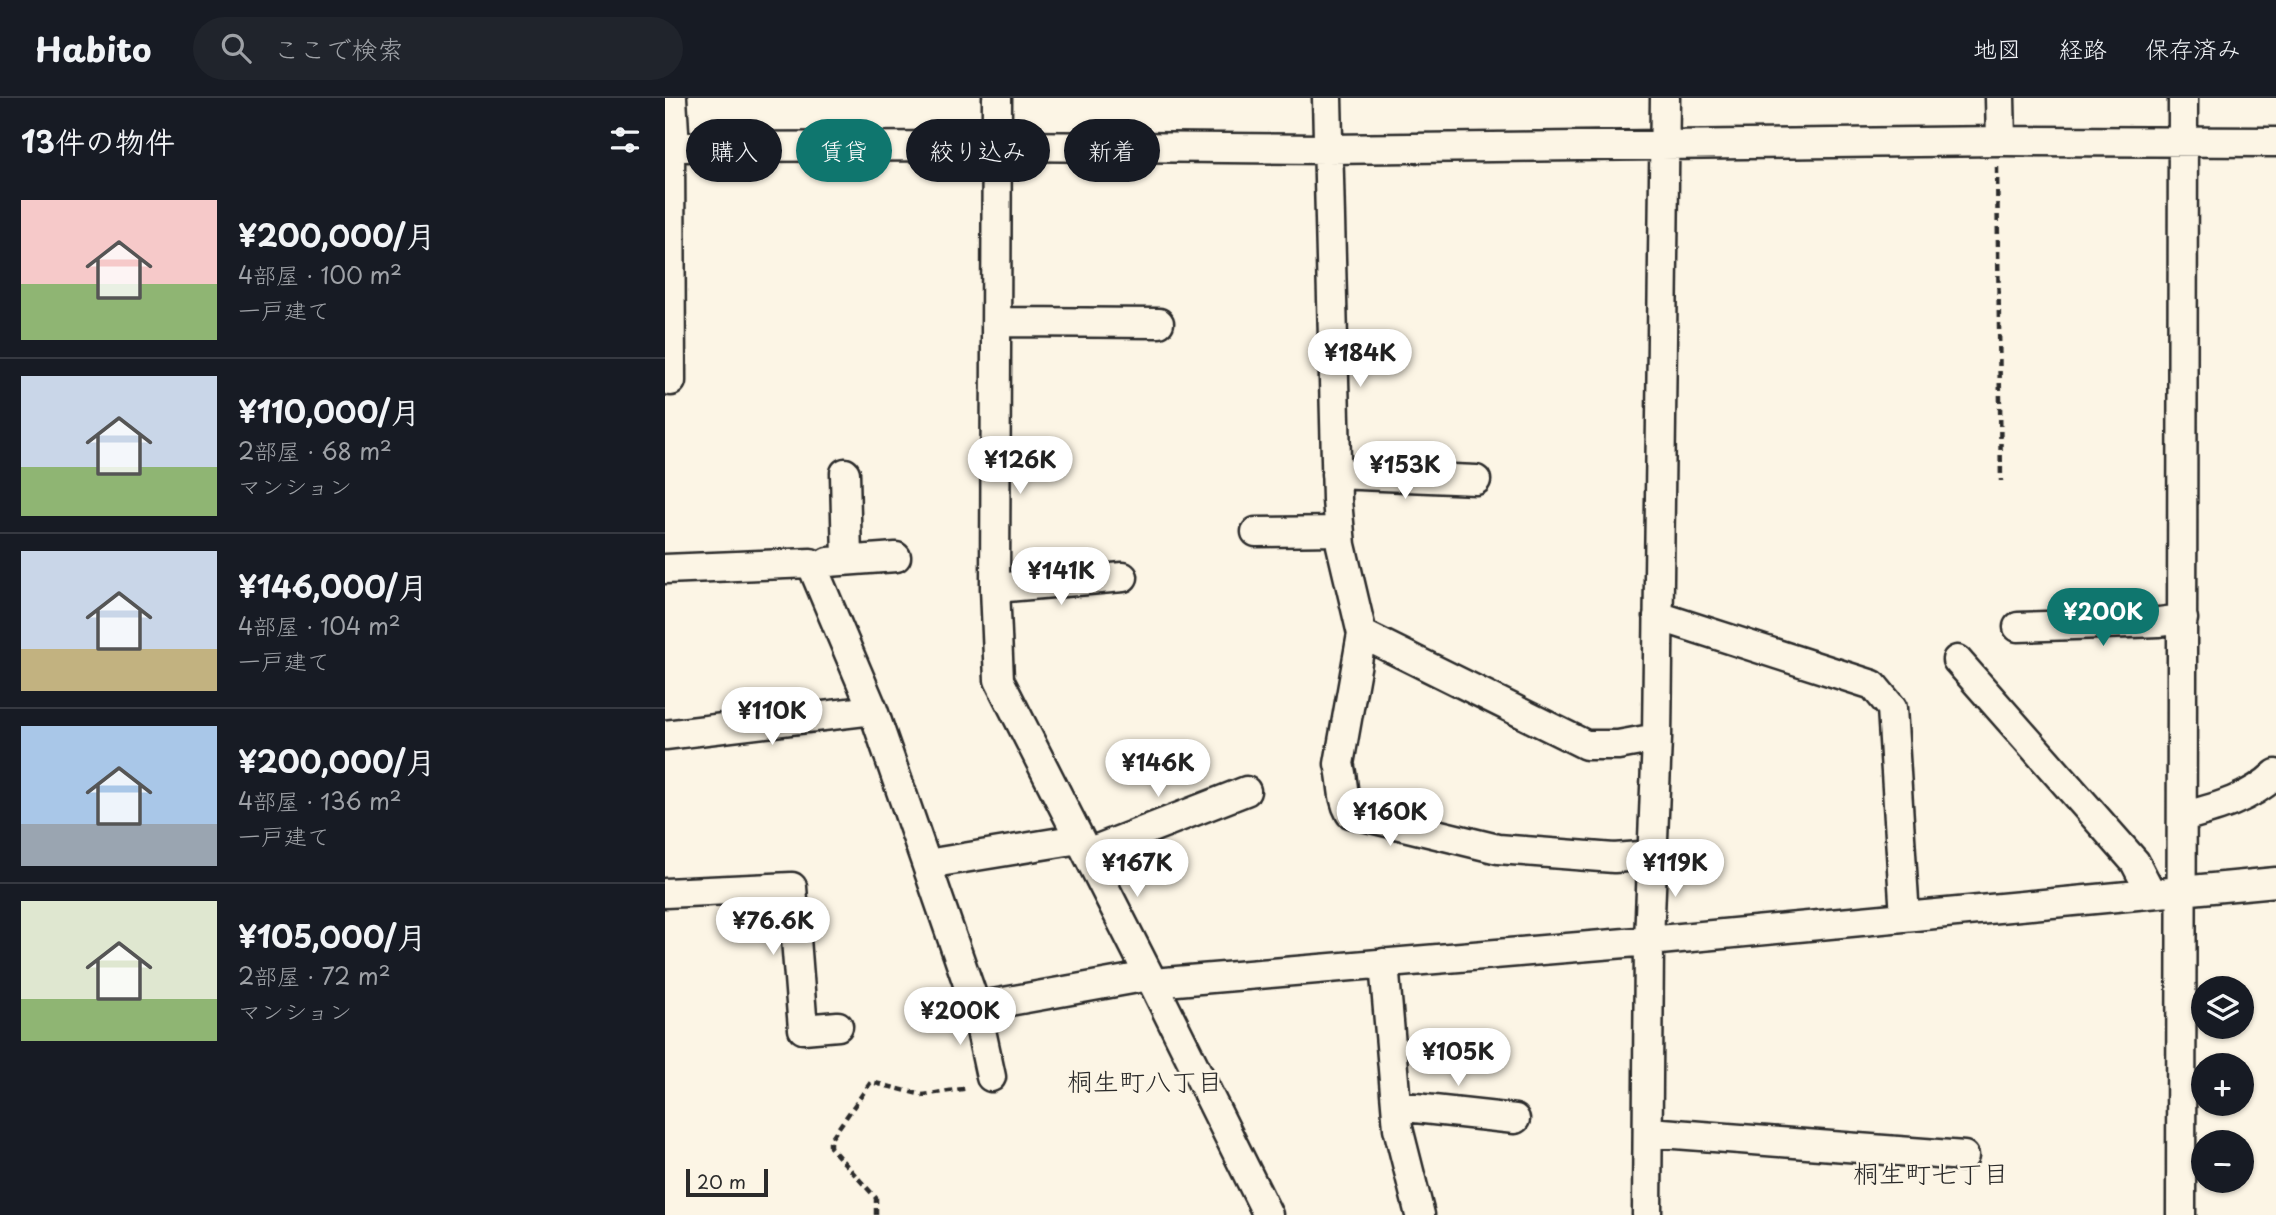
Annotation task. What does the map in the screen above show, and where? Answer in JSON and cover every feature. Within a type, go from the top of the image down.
[{"type":"street","points":[[671,381],[672,98]]},
{"type":"street","points":[[997,98],[997,119]]},
{"type":"street","points":[[1327,98],[1339,531],[1362,634],[1339,764],[1344,783],[1343,800],[1350,813],[1498,849],[1614,858],[1653,855]]},
{"type":"street","points":[[1647,1215],[1649,941],[1657,738],[1665,98]]},
{"type":"street","points":[[1999,142],[2000,98]]},
{"type":"street","points":[[2181,1215],[2183,98]]},
{"type":"street","points":[[1050,146],[1327,149],[2276,142]]},
{"type":"street","points":[[670,148],[906,147]]},
{"type":"street","points":[[998,182],[995,588],[999,680],[1268,1215]]},
{"type":"street","points":[[997,322],[1159,323]]},
{"type":"street","points":[[845,473],[847,560]]},
{"type":"street","points":[[1336,474],[1476,480]]},
{"type":"street","points":[[1256,532],[1339,531]]},
{"type":"street","points":[[665,569],[896,557]]},
{"type":"street","points":[[811,563],[873,710],[927,864],[976,1007],[991,1077]]},
{"type":"street","points":[[995,588],[1123,577]]},
{"type":"street","points":[[1658,616],[1873,685],[1892,708],[1905,917]]},
{"type":"street","points":[[2018,627],[2183,619]]},
{"type":"street","points":[[1362,634],[1586,745],[1618,745],[1657,738]]},
{"type":"street","points":[[1957,660],[2135,862],[2151,893]]},
{"type":"street","points":[[665,735],[873,710]]},
{"type":"street","points":[[2182,817],[2233,801],[2252,792],[2276,774]]},
{"type":"street","points":[[927,864],[1083,846],[1246,791]]},
{"type":"street","points":[[976,1007],[1151,979],[1649,941],[2276,882]]},
{"type":"street","points":[[665,893],[792,887],[803,1029],[838,1026]]},
{"type":"street","points":[[1384,963],[1398,1128],[1420,1215]]},
{"type":"street","points":[[1397,1105],[1515,1118]]},
{"type":"street","points":[[1649,1132],[1964,1157]]},
{"type":"path","points":[[1999,142],[2001,481]]},
{"type":"path","points":[[876,1215],[876,1198],[830,1147],[830,1140],[871,1082],[923,1095],[993,1085],[991,1077]]},
{"type":"district","name":"桐生町八丁目","points":[[1145,1082]]},
{"type":"district","name":"桐生町七丁目","points":[[1931,1174]]}]
